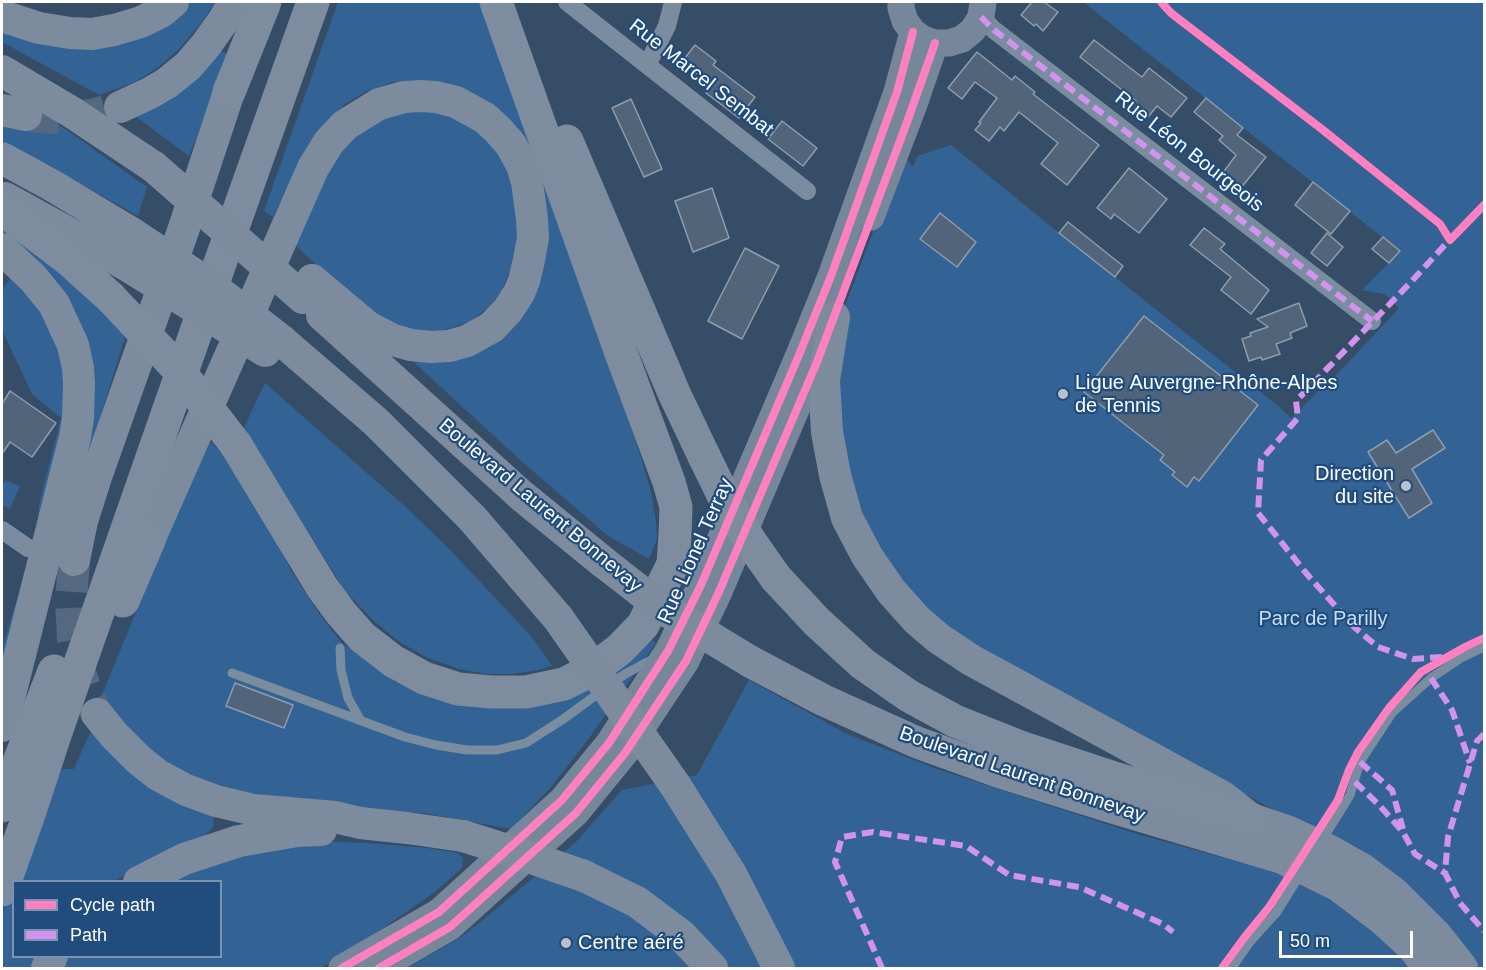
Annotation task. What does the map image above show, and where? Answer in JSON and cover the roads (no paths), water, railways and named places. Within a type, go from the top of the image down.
[{"type":"highway","points":[[2,16],[39,28],[70,33],[92,33],[114,30],[141,22],[161,12],[173,2]]},
{"type":"highway","points":[[120,107],[167,83],[188,66],[206,45],[234,2]]},
{"type":"highway","points":[[74,560],[82,521],[96,477],[230,92],[265,2]]},
{"type":"highway","points":[[2,890],[15,812],[64,646],[291,2]]},
{"type":"highway","points":[[15,812],[63,712],[313,2]]},
{"type":"highway","points":[[2,209],[68,259],[110,297],[176,367],[236,445],[340,613],[363,637],[393,661],[424,678],[458,689],[526,692],[564,684],[592,670],[621,649],[642,624],[673,564],[676,507],[496,2]]},
{"type":"highway","points":[[511,2],[543,85],[674,393],[724,497],[750,541],[777,578],[817,622],[863,664],[909,696],[955,721],[1023,748],[1289,832],[1328,850],[1362,869],[1394,893],[1436,935],[1462,969]]},
{"type":"highway","name":"Boulevard Laurent Bonnevay","points":[[2,71],[156,164],[308,289],[522,496],[662,608],[751,662],[823,700],[916,742],[999,772],[1282,858],[1339,886],[1381,918],[1413,947],[1429,969]]},
{"type":"highway","points":[[15,812],[65,738],[150,538],[313,168],[329,142],[345,125],[379,104],[404,97],[420,96],[456,102],[485,118],[511,145],[522,165],[527,182],[532,237],[529,260],[519,293],[508,310],[492,327],[466,341],[449,346],[431,347],[402,343],[368,327],[308,289]]},
{"type":"highway","points":[[2,158],[133,234],[206,282],[278,349],[376,422],[472,518],[558,618],[675,785],[731,874],[779,969]]},
{"type":"highway","points":[[2,196],[278,349]]},
{"type":"highway","points":[[2,249],[33,278],[54,304],[73,345],[79,384],[75,437],[2,726]]},
{"type":"highway","points":[[834,317],[824,380],[827,432],[835,475],[848,518],[867,556],[891,591],[917,620],[938,638],[971,660],[1223,797],[1251,819]]},
{"type":"highway","points":[[97,714],[139,760],[159,775],[186,790],[216,801],[254,810],[335,817],[360,823],[463,836],[584,876],[637,902],[681,935],[712,969]]},
{"type":"highway","points":[[143,880],[184,860],[239,841],[297,831],[333,829],[360,823]]},
{"type":"main road","points":[[901,2],[905,21],[924,37],[949,43],[962,39],[974,30],[982,9]]},
{"type":"main road","name":"Rue Lionel Terray","points":[[379,969],[450,927],[576,813],[625,753],[686,660],[718,594],[817,362],[906,125],[924,37]]},
{"type":"main road","name":"Rue Lionel Terray","points":[[342,969],[439,912],[562,800],[609,743],[668,651],[701,585],[799,355],[831,276],[897,92],[924,37]]},
{"type":"street","name":"Rue Marcel Sembat","points":[[567,2],[807,191]]},
{"type":"street","points":[[647,65],[667,26],[673,2]]},
{"type":"street","name":"Rue Léon Bourgeois","points":[[982,9],[1004,37],[1372,321]]},
{"type":"street","points":[[2,530],[28,548]]},
{"type":"lane","points":[[1232,969],[1249,943],[1276,913],[1344,805],[1350,795],[1360,762],[1392,713],[1431,678],[1461,658],[1485,647]]},
{"type":"lane","points":[[340,648],[341,669],[348,698],[360,721]]},
{"type":"lane","points":[[232,673],[405,737],[467,750],[497,750],[526,743],[625,674],[668,651]]},
{"type":"tunnel","points":[[26,115],[51,118],[71,117],[92,115],[120,107]]},
{"type":"tunnel","points":[[74,560],[71,602],[73,639],[78,666],[97,714]]},
{"type":"place","name":"Ligue Auvergne-Rhône-Alpes de Tennis","points":[[1063,394]]},
{"type":"place","name":"Direction du site","points":[[1406,486]]},
{"type":"place","name":"Centre aéré","points":[[566,943]]},
{"type":"park label","name":"Parc de Parilly","points":[[1323,619]]}]
